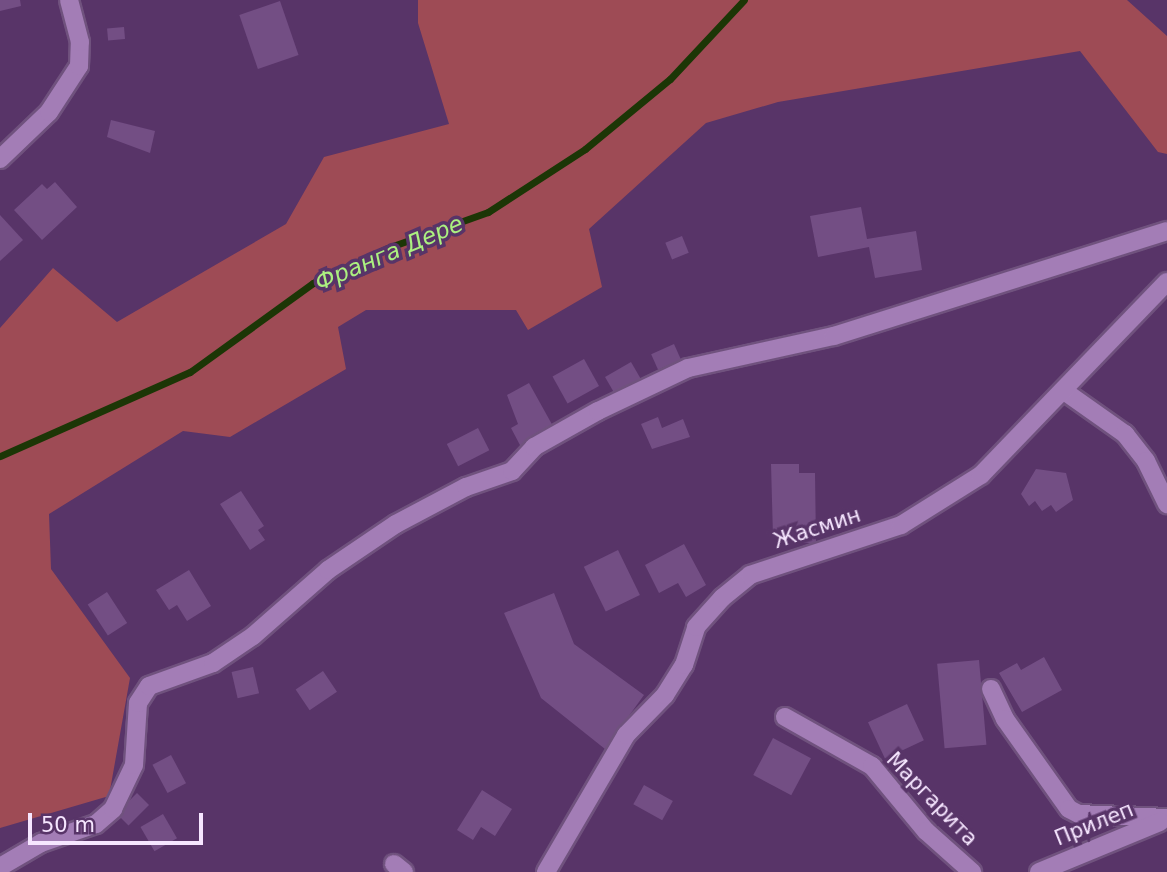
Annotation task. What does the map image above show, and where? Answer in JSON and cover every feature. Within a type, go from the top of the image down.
[{"type":"street","points":[[0,159],[49,112],[79,66],[80,42],[69,0]]},
{"type":"street","points":[[0,867],[41,843],[96,824],[113,809],[134,765],[138,703],[149,686],[213,663],[253,636],[328,570],[396,524],[466,487],[512,471],[534,447],[598,411],[688,368],[860,329],[1167,230]]},
{"type":"street","name":"Жасмин","points":[[546,872],[596,793],[626,735],[665,695],[684,665],[696,626],[722,598],[750,575],[901,524],[981,475],[1167,282]]},
{"type":"street","points":[[1064,391],[1125,434],[1146,461],[1167,504]]},
{"type":"street","points":[[991,688],[1005,719],[1069,809],[1079,814],[1167,819]]},
{"type":"street","name":"Маргарита","points":[[785,717],[872,766],[926,831],[972,872]]},
{"type":"street","name":"Прилеп","points":[[1039,872],[1167,819]]},
{"type":"shaded area","points":[[418,0],[1127,0],[1167,36],[1167,154],[1158,152],[1080,51],[778,102],[706,123],[589,229],[602,287],[528,330],[516,310],[366,310],[338,327],[346,369],[230,437],[183,431],[49,514],[51,569],[130,678],[109,796],[0,828],[0,328],[53,268],[117,322],[286,224],[324,157],[449,124],[418,23]]},
{"type":"building","points":[[0,0],[20,0],[21,6],[0,11]]},
{"type":"building","points":[[280,1],[299,55],[258,69],[239,15]]},
{"type":"building","points":[[124,27],[125,39],[108,40],[107,28]]},
{"type":"building","points":[[111,120],[155,131],[150,153],[107,137]]},
{"type":"building","points":[[55,182],[77,207],[42,240],[14,210],[42,184],[47,189]]},
{"type":"building","points":[[861,207],[867,239],[916,231],[922,270],[875,278],[869,247],[818,257],[810,216]]},
{"type":"building","points":[[0,215],[23,240],[0,261]]},
{"type":"building","points":[[682,236],[689,253],[672,259],[665,243]]},
{"type":"building","points":[[674,344],[681,360],[658,370],[651,354]]},
{"type":"building","points":[[584,359],[599,386],[568,404],[553,376]]},
{"type":"building","points":[[631,362],[642,381],[616,396],[605,377]]},
{"type":"building","points":[[529,383],[554,428],[521,447],[511,428],[518,424],[507,395]]},
{"type":"building","points":[[658,417],[662,428],[683,419],[690,437],[652,449],[641,424]]},
{"type":"building","points":[[478,428],[489,450],[458,466],[447,444]]},
{"type":"building","points":[[771,464],[799,464],[799,473],[815,473],[816,543],[792,543],[792,537],[773,537]]},
{"type":"building","points":[[1036,469],[1066,473],[1073,500],[1056,512],[1051,505],[1042,511],[1035,501],[1029,506],[1021,494]]},
{"type":"building","points":[[241,491],[264,526],[258,530],[265,540],[250,550],[220,504]]},
{"type":"building","points":[[684,544],[706,585],[686,597],[678,583],[659,593],[645,565]]},
{"type":"building","points":[[618,550],[640,595],[606,612],[584,567]]},
{"type":"building","points":[[189,570],[211,606],[187,621],[177,605],[169,610],[156,590]]},
{"type":"building","points":[[107,592],[127,623],[108,636],[88,605]]},
{"type":"building","points":[[554,593],[574,644],[644,695],[605,749],[541,698],[504,613]]},
{"type":"building","points":[[1044,657],[1062,690],[1022,712],[999,673],[1017,663],[1021,670]]},
{"type":"building","points":[[979,660],[986,745],[945,748],[937,664]]},
{"type":"building","points":[[253,667],[259,693],[238,698],[232,672]]},
{"type":"building","points":[[323,671],[337,692],[310,710],[296,689]]},
{"type":"building","points":[[907,704],[924,740],[885,758],[868,722]]},
{"type":"building","points":[[773,738],[811,758],[791,795],[753,775]]},
{"type":"building","points":[[171,755],[186,783],[167,793],[152,765]]},
{"type":"building","points":[[644,785],[673,801],[662,820],[633,804]]},
{"type":"building","points":[[482,790],[512,809],[495,836],[481,827],[473,840],[457,830]]},
{"type":"building","points":[[137,793],[149,805],[129,826],[116,814]]},
{"type":"building","points":[[163,814],[177,838],[154,851],[140,827]]},
{"type":"waterway","name":"Франга Дере","points":[[0,456],[190,372],[313,283],[390,247],[488,212],[585,149],[670,79],[744,0]]}]
